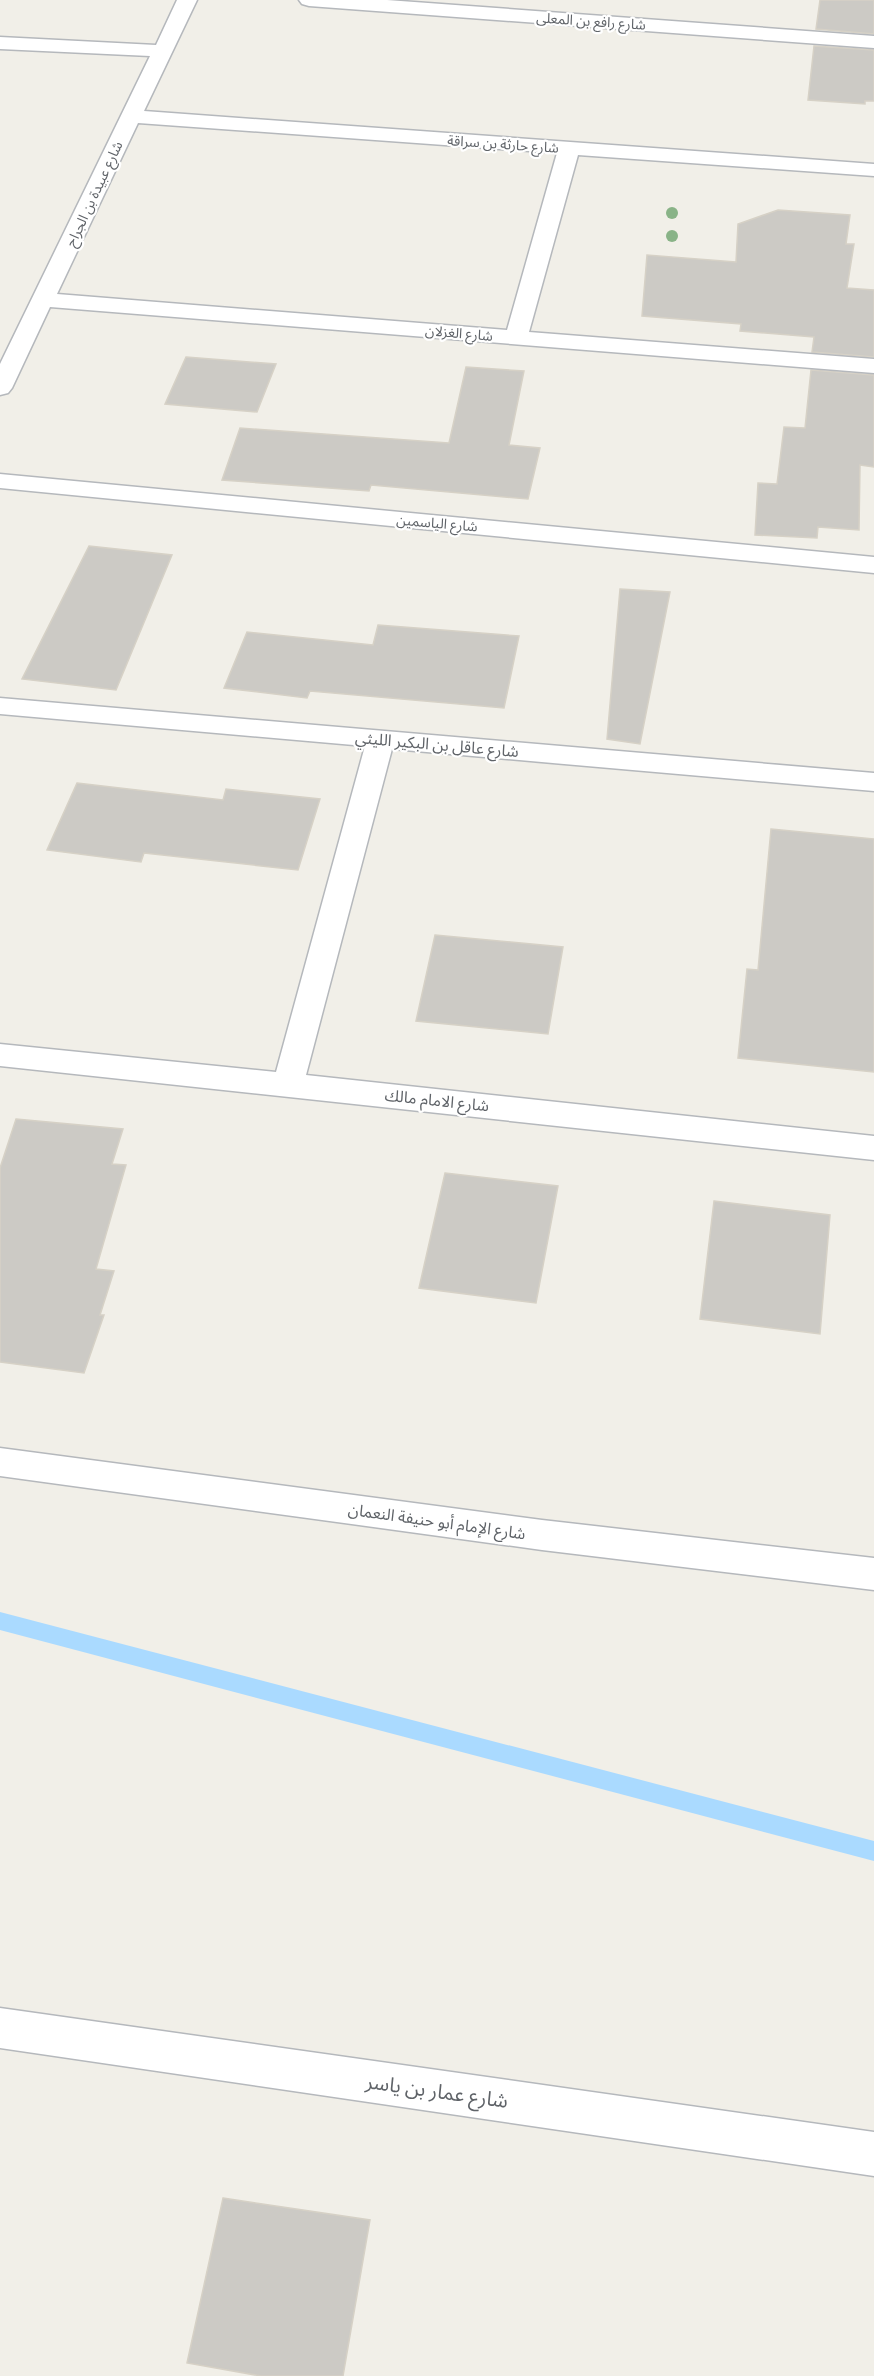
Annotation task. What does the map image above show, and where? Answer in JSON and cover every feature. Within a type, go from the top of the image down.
[{"type":"street","name":"شارع عبيدة بن الجراح","points":[[0,388],[7,358],[44,300],[187,0]]},
{"type":"street","name":"شارع رافع بن المعلى","points":[[309,0],[874,42]]},
{"type":"street","points":[[0,43],[163,51]]},
{"type":"street","name":"شارع حارثة بن سراقة","points":[[131,116],[874,170]]},
{"type":"street","points":[[516,338],[569,148]]},
{"type":"street","name":"شارع الغزلان","points":[[44,300],[874,366]]},
{"type":"street","name":"شارع الياسمين","points":[[0,481],[874,565]]},
{"type":"street","name":"شارع عاقل بن البكير الليثي","points":[[0,706],[874,782]]},
{"type":"street","points":[[288,1084],[381,739]]},
{"type":"street","name":"شارع الامام مالك","points":[[0,1055],[874,1148]]},
{"type":"street","name":"شارع الإمام أبو حنيفة النعمان","points":[[0,1462],[542,1535],[874,1574]]},
{"type":"street","name":"شارع عمار بن ياسر","points":[[0,2028],[874,2154]]},
{"type":"building","points":[[820,0],[874,0],[874,34],[816,29]]},
{"type":"building","points":[[814,46],[874,50],[874,101],[865,101],[865,104],[808,100]]},
{"type":"building","points":[[778,210],[850,215],[846,244],[854,244],[847,288],[874,290],[874,357],[812,352],[814,337],[740,331],[741,324],[642,316],[647,255],[736,262],[738,224]]},
{"type":"building","points":[[186,357],[276,364],[257,412],[165,404]]},
{"type":"building","points":[[466,367],[524,371],[509,445],[540,448],[528,499],[371,485],[369,491],[222,480],[240,428],[449,443]]},
{"type":"building","points":[[811,370],[874,375],[874,467],[860,465],[859,530],[818,527],[817,538],[755,535],[758,483],[777,484],[784,427],[805,428]]},
{"type":"building","points":[[89,546],[172,555],[116,690],[22,679]]},
{"type":"building","points":[[620,589],[670,592],[640,744],[607,739]]},
{"type":"building","points":[[378,625],[519,636],[504,708],[310,691],[307,698],[224,688],[247,632],[373,645]]},
{"type":"building","points":[[77,783],[223,800],[226,789],[320,799],[298,870],[144,853],[141,862],[47,850]]},
{"type":"building","points":[[771,829],[874,839],[874,1072],[738,1058],[747,969],[758,970]]},
{"type":"building","points":[[435,935],[563,947],[548,1034],[416,1021]]},
{"type":"building","points":[[16,1119],[123,1129],[112,1164],[126,1165],[96,1269],[114,1271],[100,1315],[104,1315],[84,1373],[0,1362],[0,1168]]},
{"type":"building","points":[[445,1173],[558,1186],[536,1303],[419,1288]]},
{"type":"building","points":[[714,1201],[830,1215],[820,1334],[700,1319]]},
{"type":"building","points":[[223,2198],[370,2220],[343,2376],[261,2376],[187,2363]]},
{"type":"waterway","points":[[0,1621],[874,1851]]}]
